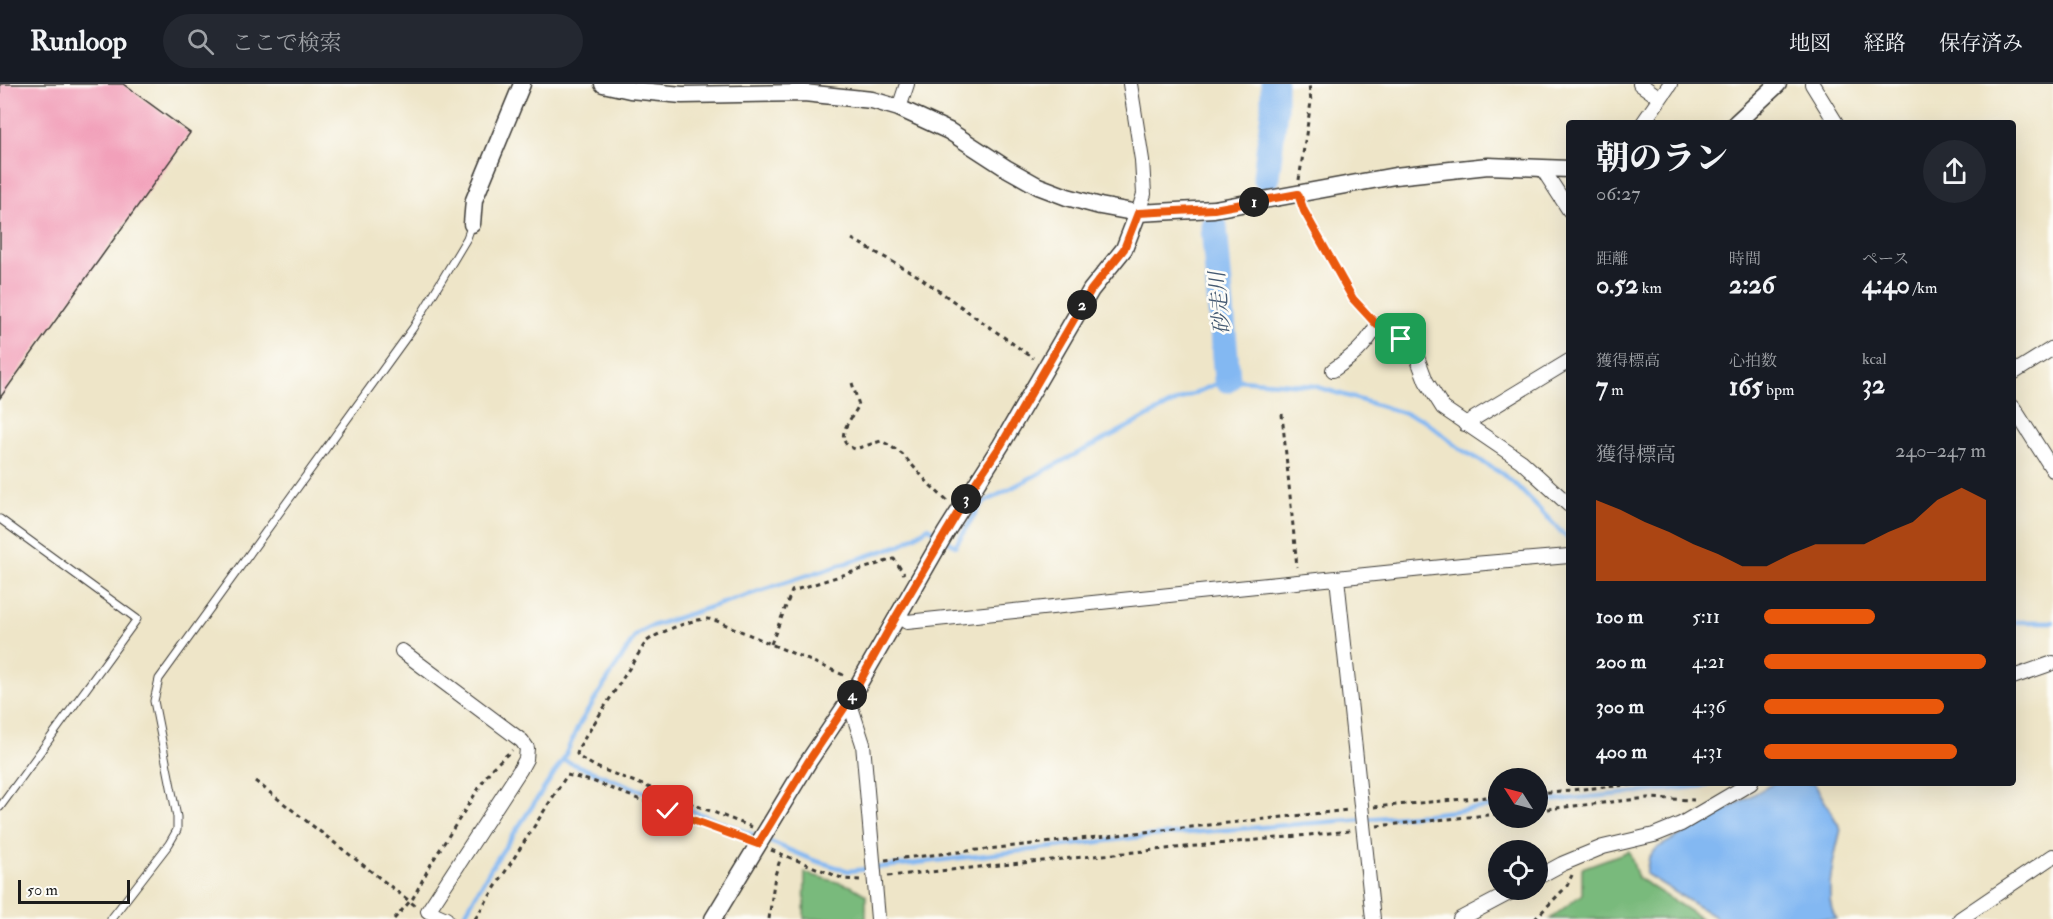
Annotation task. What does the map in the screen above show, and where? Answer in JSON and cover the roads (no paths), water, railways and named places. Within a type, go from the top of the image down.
[{"type":"street","points":[[472,224],[474,200],[522,84]]},
{"type":"street","points":[[603,84],[630,90],[682,95],[824,94],[872,100],[899,108],[949,130],[1006,168],[1038,186],[1100,207],[1138,213],[1214,209],[1395,176],[1465,168],[1488,166],[1566,169]]},
{"type":"street","points":[[899,108],[907,84]]},
{"type":"street","points":[[712,919],[808,762],[849,701],[897,615],[1001,445],[1091,290],[1124,249],[1144,194],[1143,171],[1130,84]]},
{"type":"street","points":[[1640,84],[1660,98]]},
{"type":"street","points":[[1645,120],[1670,84]]},
{"type":"street","points":[[1739,120],[1778,84]]},
{"type":"street","points":[[1812,84],[1834,120]]},
{"type":"street","points":[[1542,168],[1566,205]]},
{"type":"street","points":[[1333,370],[1368,341],[1377,325],[1410,346],[1426,381],[1443,408],[1521,461],[1566,502]]},
{"type":"street","points":[[2016,371],[2053,348]]},
{"type":"street","points":[[1465,424],[1566,363]]},
{"type":"street","points":[[2016,412],[2053,470]]},
{"type":"street","points":[[897,615],[907,622],[1566,556]]},
{"type":"street","points":[[1337,578],[1373,919]]},
{"type":"street","points":[[402,651],[522,741],[527,748],[526,759],[520,770],[428,910],[446,919]]},
{"type":"street","points":[[2016,676],[2053,663]]},
{"type":"street","points":[[849,701],[862,744],[878,919]]},
{"type":"street","points":[[1548,872],[1603,847],[1654,835],[1681,824],[1746,786]]},
{"type":"street","points":[[1960,919],[2053,856]]},
{"type":"street","points":[[1460,919],[1496,900]]},
{"type":"lane","points":[[111,919],[169,844],[177,830],[177,817],[154,701],[155,688],[159,679],[413,328],[467,238],[472,224]]},
{"type":"lane","points":[[0,519],[137,619],[0,807]]},
{"type":"water","points":[[1769,786],[1816,786],[1841,829],[1833,862],[1830,888],[1832,911],[1837,919],[1718,919],[1646,874],[1649,857],[1657,848]]},
{"type":"waterway","name":"砂走川","points":[[1266,177],[1274,111],[1274,84]]},
{"type":"waterway","name":"砂走川","points":[[1214,226],[1227,379]]},
{"type":"waterway","points":[[946,540],[955,546],[981,504],[1177,401],[1227,379],[1314,386],[1423,419],[1459,448],[1501,473],[1517,486],[1566,537]]},
{"type":"waterway","points":[[462,919],[491,868],[563,760],[580,723],[636,635],[649,627],[901,545],[929,527],[939,535]]},
{"type":"waterway","points":[[2016,622],[2053,622]]},
{"type":"waterway","points":[[563,760],[759,837]]},
{"type":"waterway","points":[[1548,801],[1704,786]]},
{"type":"waterway","points":[[766,840],[813,860],[849,871],[1149,836],[1488,807]]}]
